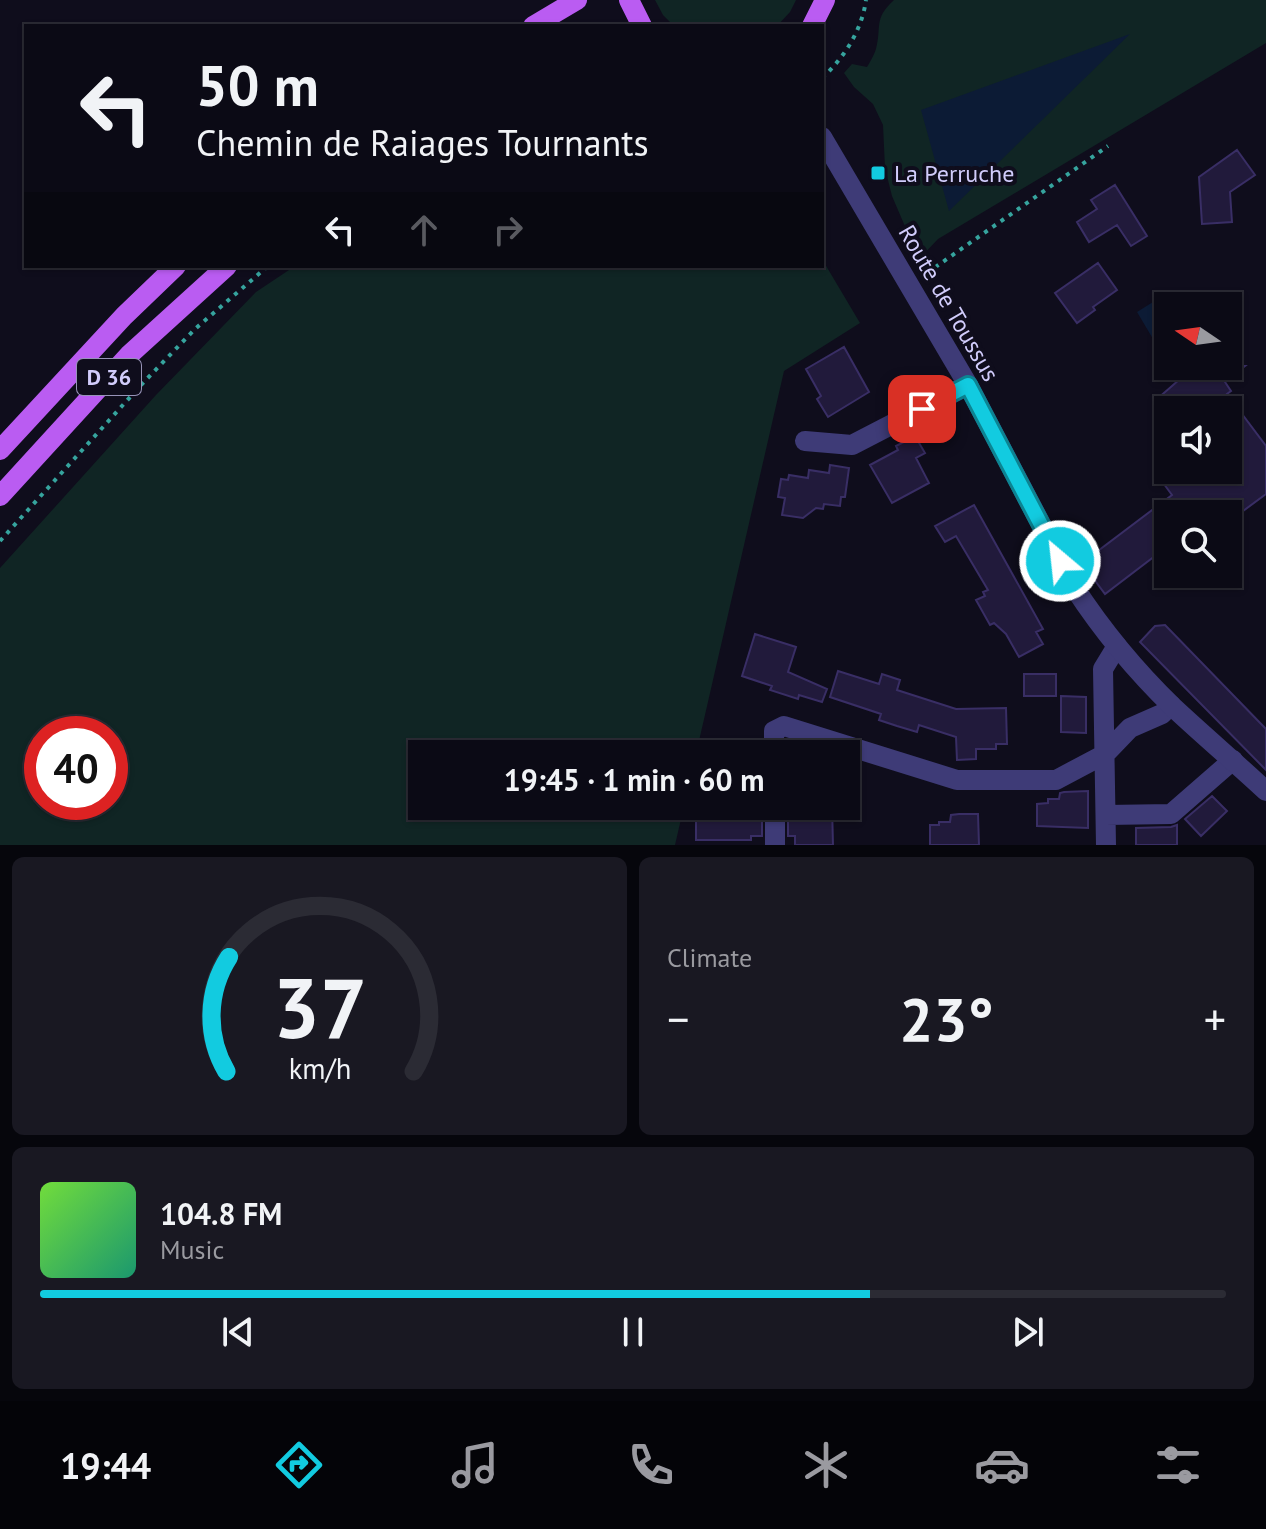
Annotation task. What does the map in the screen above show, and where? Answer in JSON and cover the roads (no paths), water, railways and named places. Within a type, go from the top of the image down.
[{"type":"main road","points":[[536,24],[577,0]]},
{"type":"main road","points":[[629,0],[641,24]]},
{"type":"main road","points":[[813,24],[826,1]]},
{"type":"main road","name":"D 36","points":[[0,450],[124,316],[174,268]]},
{"type":"main road","name":"D 36","points":[[0,496],[129,355],[225,268]]},
{"type":"street","name":"Route de Toussus","points":[[824,141],[968,385],[1074,587],[1093,615],[1171,705],[1266,791]]},
{"type":"street","points":[[805,441],[852,445],[968,385]]},
{"type":"street","points":[[1106,845],[1103,669],[1117,646]]},
{"type":"street","points":[[860,750],[957,780],[1056,780],[1105,754],[1130,728],[1162,714],[1171,705]]},
{"type":"street","points":[[774,740],[774,731],[784,726],[829,740]]},
{"type":"street","points":[[1106,815],[1171,814],[1233,760]]},
{"type":"street","points":[[775,820],[775,845]]},
{"type":"water","points":[[1130,34],[949,211],[921,110]]},
{"type":"water","points":[[1154,304],[1154,341],[1137,312]]},
{"type":"place","name":"La Perruche","points":[[878,173]]}]
